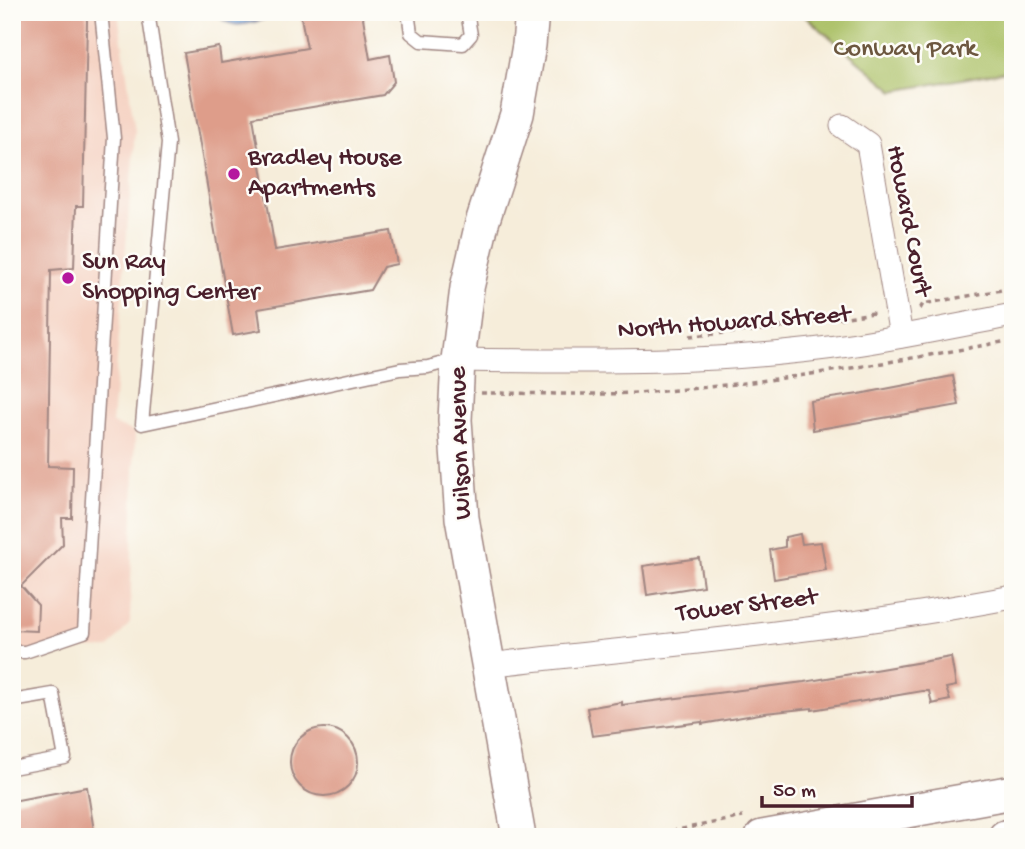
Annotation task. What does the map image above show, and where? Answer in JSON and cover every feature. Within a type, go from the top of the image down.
[{"type":"street","name":"Wilson Avenue","points":[[519,837],[462,518],[455,420],[458,360],[467,288],[482,223],[521,96],[530,45],[532,12]]},
{"type":"street","name":"Howard Court","points":[[842,126],[868,144],[901,336]]},
{"type":"street","name":"North Howard Street","points":[[458,360],[657,360],[767,353],[854,344],[1013,315]]},
{"type":"street","name":"Tower Street","points":[[487,665],[904,616],[1013,597]]},
{"type":"street","points":[[762,837],[1013,792]]},
{"type":"street","points":[[1005,837],[1013,835]]},
{"type":"lane","points":[[12,652],[25,652],[84,632],[114,138],[100,12]]},
{"type":"lane","points":[[148,12],[168,143],[142,424],[400,369],[428,367],[458,360]]},
{"type":"lane","points":[[408,12],[411,33],[421,41],[463,44],[471,35],[467,12]]},
{"type":"lane","points":[[12,701],[53,694],[65,758],[12,768]]},
{"type":"path","points":[[920,309],[923,304],[1013,288]]},
{"type":"path","points":[[677,337],[761,330],[874,313],[878,316]]},
{"type":"shaded area","name":"Sun Ray Shopping Center","points":[[12,12],[118,12],[135,131],[112,424],[135,432],[130,623],[109,648],[58,649],[12,664]]},
{"type":"green space","name":"Conway Park","points":[[800,12],[1013,12],[1013,70],[894,91]]},
{"type":"water","points":[[215,12],[265,12],[264,19],[237,25],[226,22]]},
{"type":"building","points":[[12,12],[86,12],[87,21],[83,206],[76,206],[74,268],[51,270],[48,466],[73,467],[72,518],[62,518],[63,544],[21,586],[38,605],[37,631],[12,630]]},
{"type":"building","name":"Bradley House Apartments","points":[[300,12],[362,12],[370,59],[390,55],[394,82],[383,95],[253,117],[275,250],[391,231],[397,264],[383,267],[370,290],[258,309],[261,330],[233,335],[184,53],[219,47],[221,63],[307,48]]},
{"type":"building","points":[[953,376],[959,405],[813,430],[810,401]]},
{"type":"building","points":[[800,534],[802,544],[821,542],[826,570],[774,579],[770,550],[785,547],[785,537]]},
{"type":"building","points":[[699,558],[703,586],[647,595],[643,566]]},
{"type":"building","points":[[951,657],[956,686],[946,688],[950,700],[932,704],[929,691],[922,691],[812,710],[765,713],[702,724],[592,736],[587,708],[804,682]]},
{"type":"building","points":[[324,728],[337,731],[348,738],[355,749],[358,762],[355,775],[348,786],[337,793],[324,796],[311,793],[300,786],[293,775],[290,762],[293,749],[300,738],[311,731]]},
{"type":"building","points":[[87,787],[95,837],[12,837],[12,801]]},
{"type":"place","name":"Bradley House Apartments","points":[[234,174]]},
{"type":"place","name":"Sun Ray Shopping Center","points":[[68,278]]}]
